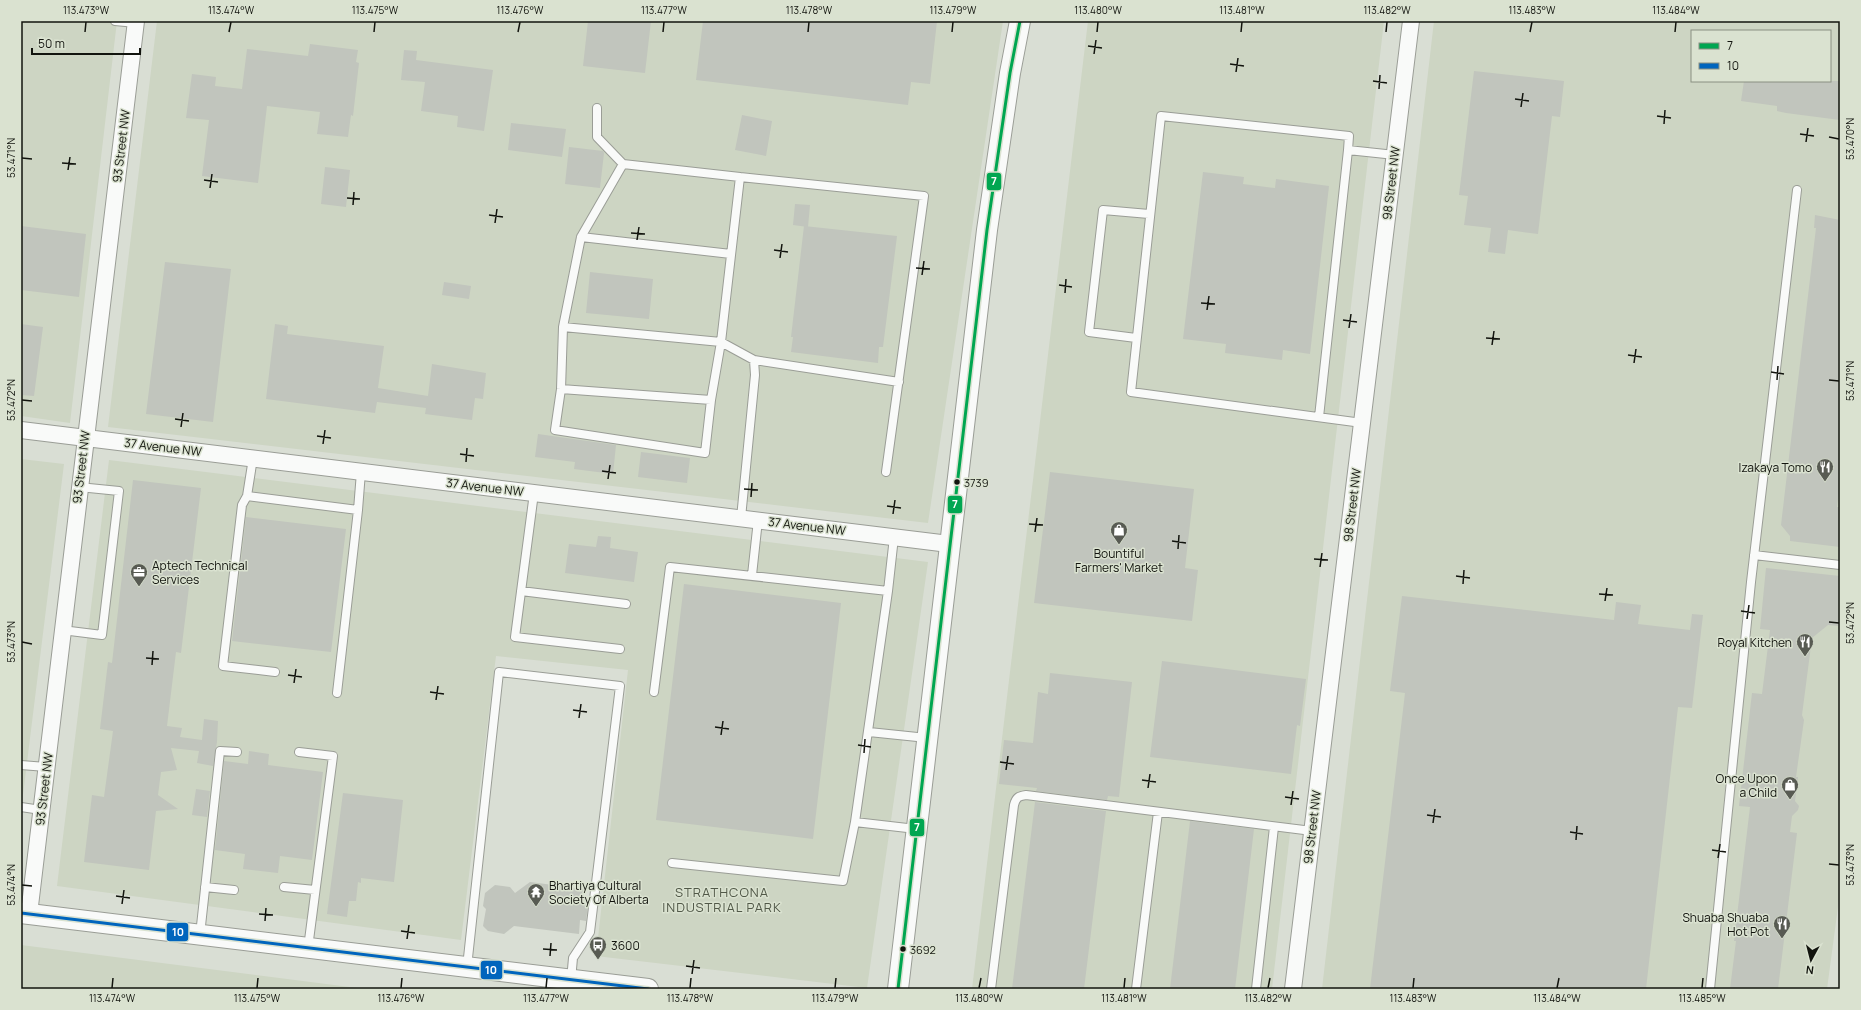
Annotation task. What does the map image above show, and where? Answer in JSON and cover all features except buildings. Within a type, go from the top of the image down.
[{"type":"street","points":[[898,989],[987,230],[1010,73],[1020,21]]},
{"type":"street","name":"98 Street NW","points":[[1292,989],[1411,21]]},
{"type":"street","name":"93 Street NW","points":[[25,913],[41,810],[136,22]]},
{"type":"street","name":"37 Avenue NW","points":[[21,430],[949,544]]},
{"type":"street","points":[[25,913],[467,967],[614,987],[648,989]]},
{"type":"lane","points":[[116,21],[136,22]]},
{"type":"lane","points":[[598,108],[597,137],[623,164],[924,196],[886,472]]},
{"type":"lane","points":[[1319,417],[1349,136],[1161,116],[1149,214],[1131,392],[1362,423]]},
{"type":"lane","points":[[1348,150],[1395,155]]},
{"type":"lane","points":[[623,164],[581,237],[563,326],[561,389],[555,430],[705,453],[740,177]]},
{"type":"lane","points":[[1710,989],[1754,555],[1797,190]]},
{"type":"lane","points":[[1136,338],[1089,332],[1103,210],[1149,214]]},
{"type":"lane","points":[[581,237],[731,254]]},
{"type":"lane","points":[[563,326],[720,342],[754,360],[899,382]]},
{"type":"lane","points":[[741,518],[755,375],[754,360]]},
{"type":"lane","points":[[561,389],[711,400]]},
{"type":"lane","points":[[253,458],[247,496],[242,505],[223,666],[275,672]]},
{"type":"lane","points":[[337,693],[361,472]]},
{"type":"lane","points":[[62,630],[102,635],[119,491],[79,486]]},
{"type":"lane","points":[[534,493],[515,637],[620,649]]},
{"type":"lane","points":[[247,496],[358,510]]},
{"type":"lane","points":[[752,576],[758,520]]},
{"type":"lane","points":[[672,863],[843,881],[855,822],[869,732],[894,537]]},
{"type":"lane","points":[[1754,555],[1840,565]]},
{"type":"lane","points":[[654,692],[670,567],[888,591]]},
{"type":"lane","points":[[521,591],[626,604]]},
{"type":"lane","points":[[467,967],[500,672],[620,686],[590,932],[573,958],[570,980]]},
{"type":"lane","points":[[869,732],[927,738]]},
{"type":"lane","points":[[200,935],[220,751],[237,752]]},
{"type":"lane","points":[[299,752],[334,756],[308,948]]},
{"type":"lane","points":[[21,765],[46,767]]},
{"type":"lane","points":[[991,989],[1015,799],[1019,796],[1026,795],[1312,831]]},
{"type":"lane","points":[[21,807],[41,810]]},
{"type":"lane","points":[[1136,989],[1158,812]]},
{"type":"lane","points":[[855,822],[916,829]]},
{"type":"lane","points":[[1256,989],[1274,827]]},
{"type":"lane","points":[[284,887],[315,890]]},
{"type":"lane","points":[[205,888],[234,890]]},
{"type":"shaded area","points":[[21,21],[117,21],[70,423],[21,416]]},
{"type":"shaded area","points":[[157,21],[1003,21],[928,523],[108,427]]},
{"type":"shaded area","points":[[1088,21],[1384,21],[1272,989],[972,989]]},
{"type":"shaded area","points":[[1434,21],[1840,21],[1840,892],[1827,989],[1322,989]]},
{"type":"shaded area","points":[[21,459],[64,464],[21,811]]},
{"type":"shaded area","points":[[109,460],[928,562],[867,988],[596,956],[628,670],[496,656],[461,940],[57,886]]},
{"type":"shaded area","points":[[21,945],[365,989],[21,989]]},
{"type":"transit line","name":"7","points":[[898,989],[987,230],[1010,73],[1020,21]]},
{"type":"transit line","name":"10","points":[[21,913],[648,989]]},
{"type":"place","name":"3739","points":[[957,482]]},
{"type":"place","name":"Izakaya Tomo","points":[[1825,482]]},
{"type":"place","name":"Bountiful Farmers' Market","points":[[1119,545]]},
{"type":"place","name":"Aptech Technical Services","points":[[139,587]]},
{"type":"place","name":"Royal Kitchen","points":[[1805,657]]},
{"type":"place","name":"Once Upon a Child","points":[[1790,800]]},
{"type":"place","name":"Bhartiya Cultural Society Of Alberta","points":[[536,907]]},
{"type":"place","name":"Shuaba Shuaba Hot Pot","points":[[1782,939]]},
{"type":"place","name":"3692","points":[[903,949]]},
{"type":"place","name":"3600","points":[[598,960]]},
{"type":"district","name":"STRATHCONA INDUSTRIAL PARK","points":[[722,900]]}]
